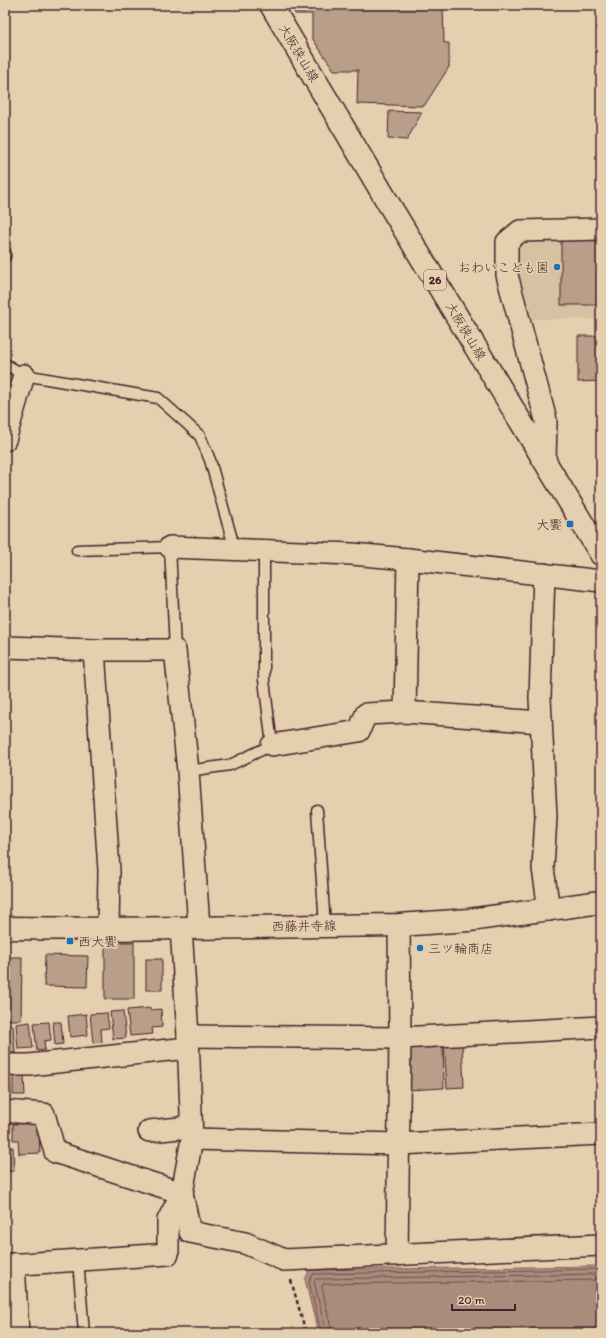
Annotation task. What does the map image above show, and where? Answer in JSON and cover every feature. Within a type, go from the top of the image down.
[{"type":"main road","name":"大阪狭山線","points":[[271,5],[390,206],[601,554]]},
{"type":"main road","name":"西藤井寺線","points":[[5,928],[108,929],[399,925],[469,920],[601,902]]},
{"type":"street","points":[[545,462],[546,420],[507,275],[507,242],[520,231],[601,229]]},
{"type":"street","points":[[5,440],[8,417],[24,375]]},
{"type":"street","points":[[170,547],[352,554],[601,581]]},
{"type":"street","points":[[405,712],[408,559]]},
{"type":"street","points":[[544,574],[540,698],[546,817],[543,868],[549,910]]},
{"type":"street","points":[[5,647],[94,650],[175,650],[188,771],[190,927],[188,1042],[191,1133],[182,1193],[168,1220],[168,1254],[10,1264],[18,1333]]},
{"type":"street","points":[[94,650],[109,870],[108,929]]},
{"type":"street","points":[[272,745],[359,731],[366,714],[405,712],[541,722]]},
{"type":"street","points":[[397,1255],[400,1038],[399,925]]},
{"type":"street","points":[[5,1065],[29,1065],[188,1042],[400,1038],[601,1027]]},
{"type":"street","points":[[5,1111],[44,1114],[55,1152],[182,1193]]},
{"type":"street","points":[[148,1131],[399,1144],[601,1134]]},
{"type":"street","points":[[182,1193],[190,1232],[245,1243],[284,1260],[601,1246]]},
{"type":"lane","points":[[5,252],[5,257]]},
{"type":"lane","points":[[5,364],[24,375],[158,398],[200,436],[210,460],[235,550]]},
{"type":"lane","points":[[77,550],[170,547],[175,650]]},
{"type":"lane","points":[[188,771],[230,765],[272,745],[264,680],[264,551]]},
{"type":"lane","points":[[317,810],[325,926]]},
{"type":"lane","points":[[78,1260],[84,1333]]},
{"type":"path","points":[[284,1260],[294,1286],[306,1333]]},
{"type":"shaded area","name":"おわいこども園","points":[[601,230],[601,319],[527,319],[515,277],[514,246],[522,236]]},
{"type":"water","points":[[601,1266],[601,1333],[318,1333],[305,1280],[309,1270]]},
{"type":"building","points":[[292,5],[443,5],[444,43],[449,43],[449,67],[424,106],[357,104],[358,70],[334,70],[312,38],[312,14],[295,14]]},
{"type":"building","points":[[389,111],[422,112],[407,140],[388,139]]},
{"type":"building","points":[[561,235],[601,235],[601,273],[597,273],[597,305],[561,305]]},
{"type":"building","points":[[578,336],[601,336],[601,381],[578,382]]},
{"type":"building","points":[[105,942],[134,942],[134,999],[105,999]]},
{"type":"building","points":[[45,955],[88,956],[87,987],[44,986]]},
{"type":"building","points":[[5,957],[22,957],[21,1020],[5,1020]]},
{"type":"building","points":[[146,959],[162,959],[162,990],[146,990]]},
{"type":"building","points":[[150,1008],[150,1010],[161,1009],[162,1027],[152,1028],[153,1034],[130,1036],[127,1010]]},
{"type":"building","points":[[123,1011],[126,1038],[113,1039],[110,1012]]},
{"type":"building","points":[[107,1013],[109,1028],[101,1029],[102,1042],[93,1043],[90,1014]]},
{"type":"building","points":[[86,1014],[88,1035],[70,1037],[68,1016]]},
{"type":"building","points":[[30,1022],[33,1048],[18,1049],[16,1024]]},
{"type":"building","points":[[49,1022],[51,1040],[44,1041],[45,1050],[37,1051],[34,1023]]},
{"type":"building","points":[[53,1022],[61,1022],[63,1044],[55,1045]]},
{"type":"building","points":[[13,1025],[15,1053],[5,1053],[5,1026]]},
{"type":"building","points":[[444,1043],[462,1043],[464,1087],[447,1088]]},
{"type":"building","points":[[407,1044],[443,1044],[444,1088],[408,1090]]},
{"type":"building","points":[[5,1074],[10,1074],[11,1096],[5,1096]]},
{"type":"building","points":[[24,1076],[25,1095],[13,1095],[13,1077]]},
{"type":"building","points":[[36,1123],[36,1135],[39,1135],[40,1153],[19,1154],[18,1140],[13,1140],[13,1124]]},
{"type":"building","points":[[13,1147],[14,1171],[5,1172],[5,1148]]},
{"type":"place","name":"おわいこども園","points":[[557,267]]},
{"type":"place","name":"大饗","points":[[570,524]]},
{"type":"place","name":"西大饗","points":[[70,941]]},
{"type":"place","name":"三ツ輪商店","points":[[420,948]]}]
